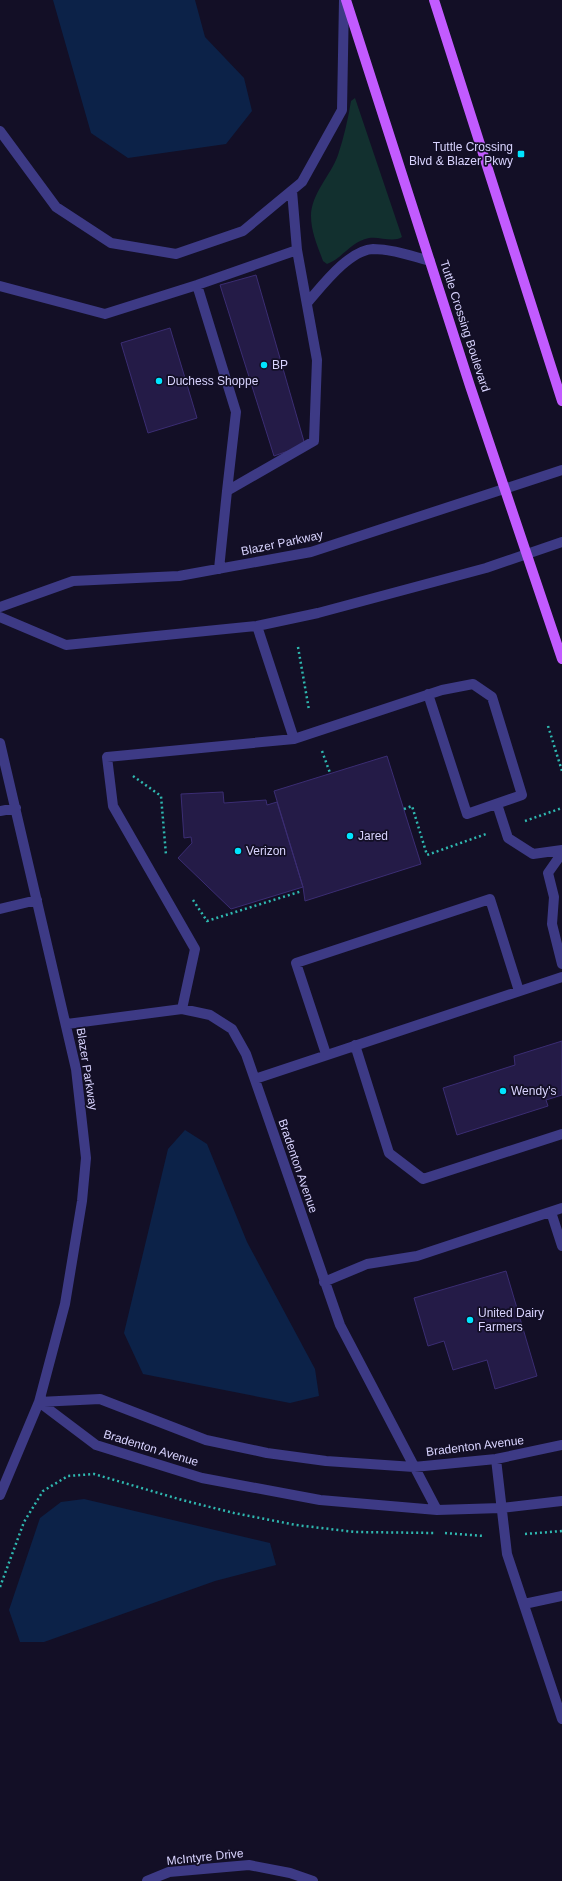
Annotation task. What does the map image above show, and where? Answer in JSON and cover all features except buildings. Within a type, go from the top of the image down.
[{"type":"main road","name":"Tuttle Crossing Boulevard","points":[[345,0],[526,554],[562,659]]},
{"type":"main road","points":[[434,0],[562,401]]},
{"type":"street","points":[[0,131],[7,144],[56,207],[111,243],[176,254],[243,231],[302,182],[342,110],[345,0]]},
{"type":"street","points":[[227,491],[314,441],[317,360],[297,250],[292,191]]},
{"type":"street","points":[[306,303],[350,258],[371,249],[395,251],[430,261]]},
{"type":"street","points":[[0,286],[105,314],[197,285],[297,250]]},
{"type":"street","points":[[197,285],[236,412],[219,569]]},
{"type":"street","name":"Blazer Parkway","points":[[0,607],[73,581],[179,576],[311,552],[562,470]]},
{"type":"street","points":[[0,616],[66,645],[257,626],[318,613],[471,572],[562,542]]},
{"type":"street","points":[[257,626],[294,739]]},
{"type":"street","points":[[182,1009],[196,949],[113,806],[107,756],[294,739],[428,694],[473,684],[492,697],[522,795],[467,814],[428,694]]},
{"type":"street","name":"Blazer Parkway","points":[[0,743],[76,1069],[86,1158],[82,1202],[65,1304],[39,1402],[0,1495]]},
{"type":"street","points":[[497,804],[508,838],[533,854],[562,850]]},
{"type":"street","points":[[0,811],[16,808]]},
{"type":"street","points":[[562,853],[548,873],[558,895],[552,924],[562,964]]},
{"type":"street","points":[[326,1054],[296,963],[490,899],[519,991]]},
{"type":"street","points":[[0,910],[37,900]]},
{"type":"street","points":[[255,1079],[326,1054],[562,977]]},
{"type":"street","name":"Bradenton Avenue","points":[[66,1024],[182,1009],[210,1015],[232,1029],[246,1054],[340,1326],[437,1510]]},
{"type":"street","points":[[355,1045],[389,1153],[422,1179],[562,1134]]},
{"type":"street","points":[[324,1282],[367,1264],[417,1256],[562,1208]]},
{"type":"street","points":[[551,1212],[562,1246]]},
{"type":"street","name":"Bradenton Avenue","points":[[39,1402],[100,1399],[206,1440],[267,1453],[326,1461],[414,1467],[496,1458],[562,1445]]},
{"type":"street","name":"Bradenton Avenue","points":[[39,1402],[96,1445],[202,1478],[320,1500],[437,1510],[501,1508],[562,1501]]},
{"type":"street","points":[[496,1458],[507,1554],[562,1719]]},
{"type":"street","points":[[524,1604],[562,1596]]},
{"type":"street","name":"McIntyre Drive","points":[[147,1881],[169,1872],[249,1865],[290,1872],[313,1881]]},
{"type":"path","points":[[548,726],[562,771]]},
{"type":"path","points":[[107,756],[161,796],[166,856]]},
{"type":"path","points":[[191,895],[207,921],[302,891]]},
{"type":"path","points":[[0,1587],[24,1522],[43,1492],[68,1476],[94,1474],[189,1502],[234,1513],[296,1525],[355,1532],[505,1536],[562,1531]]},
{"type":"green space","points":[[355,98],[402,237],[398,239],[369,238],[362,240],[338,258],[327,264],[323,261],[313,234],[311,222],[312,208],[314,200],[338,155],[346,128],[351,101]]},
{"type":"water","points":[[53,0],[195,0],[205,37],[244,78],[252,111],[226,144],[128,158],[91,133]]},
{"type":"water","points":[[185,1130],[207,1144],[247,1242],[315,1369],[319,1396],[290,1403],[143,1374],[124,1333],[168,1149]]},
{"type":"water","points":[[84,1499],[270,1543],[276,1565],[215,1581],[44,1642],[20,1642],[9,1610],[40,1518],[61,1502]]},
{"type":"place","name":"Tuttle Crossing Blvd & Blazer Pkwy","points":[[521,154]]},
{"type":"place","name":"BP","points":[[264,365]]},
{"type":"place","name":"Duchess Shoppe","points":[[159,381]]},
{"type":"place","name":"Jared","points":[[350,836]]},
{"type":"place","name":"Verizon","points":[[238,851]]},
{"type":"place","name":"Wendy's","points":[[503,1091]]},
{"type":"place","name":"United Dairy Farmers","points":[[470,1320]]}]
